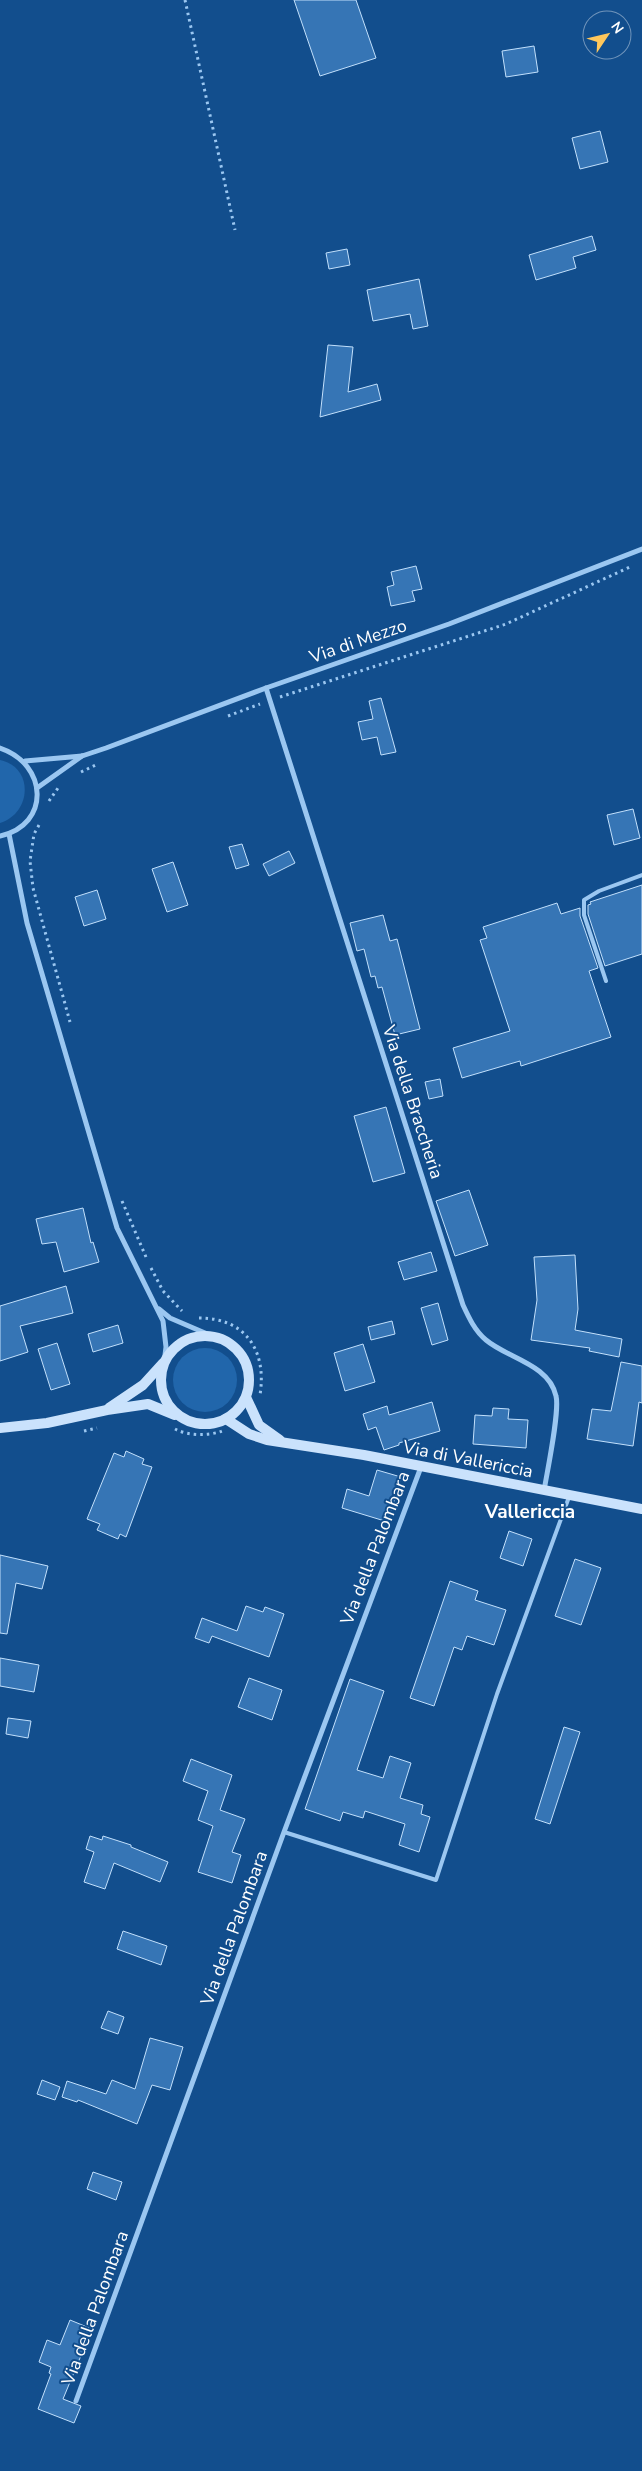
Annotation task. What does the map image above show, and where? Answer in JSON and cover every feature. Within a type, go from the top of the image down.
[{"type":"street","name":"Via di Mezzo","points":[[37,788],[82,756],[266,688],[448,624],[642,549]]},
{"type":"street","name":"Via della Braccheria","points":[[266,688],[463,1305],[474,1328],[485,1340],[538,1370],[551,1383],[556,1395],[544,1491]]},
{"type":"street","points":[[0,748],[13,752],[25,761],[34,774],[37,788],[36,802],[31,816],[21,827],[9,834],[0,836]]},
{"type":"street","name":"Via di Mezzo","points":[[25,761],[82,756]]},
{"type":"street","points":[[9,834],[27,923],[118,1228],[156,1305],[166,1334],[161,1390],[167,1404],[178,1416]]},
{"type":"street","points":[[0,1428],[47,1423],[107,1410],[148,1404],[202,1425],[226,1424],[246,1397],[249,1380],[246,1362],[235,1348],[220,1338],[170,1318],[156,1305]]},
{"type":"street","points":[[107,1410],[143,1385],[164,1363],[171,1350],[183,1341],[197,1336],[212,1336]]},
{"type":"street","name":"Via di Vallericcia","points":[[246,1397],[265,1431],[287,1444]]},
{"type":"street","name":"Via di Vallericcia","points":[[226,1424],[256,1437],[287,1444],[421,1466],[570,1497],[642,1509]]},
{"type":"street","name":"Via della Palombara","points":[[76,2401],[284,1832],[421,1466]]},
{"type":"lane","points":[[606,981],[584,915],[584,900],[599,891],[642,875]]},
{"type":"lane","points":[[284,1832],[436,1880],[497,1694],[570,1497]]},
{"type":"path","points":[[185,0],[235,230]]},
{"type":"path","points":[[286,695],[506,624],[633,566]]},
{"type":"path","points":[[226,717],[253,707]]},
{"type":"path","points":[[76,774],[102,762]]},
{"type":"path","points":[[48,806],[50,796],[65,782]]},
{"type":"path","points":[[42,822],[34,834],[30,861],[33,888],[72,1031]]},
{"type":"path","points":[[121,1198],[148,1263],[163,1291],[188,1314]]},
{"type":"path","points":[[194,1318],[210,1318],[230,1323],[249,1338],[261,1360],[260,1398]]},
{"type":"path","points":[[170,1425],[180,1431],[213,1435],[226,1424]]},
{"type":"path","points":[[76,1432],[100,1427]]},
{"type":"shaded area","points":[[0,760],[11,764],[19,771],[25,790],[23,801],[18,810],[11,818],[0,823]]},
{"type":"shaded area","points":[[199,1348],[211,1348],[228,1357],[235,1368],[237,1380],[235,1392],[228,1403],[211,1412],[199,1412],[187,1407],[178,1398],[173,1386],[173,1374],[178,1362],[187,1353]]},
{"type":"building","points":[[294,0],[356,0],[376,58],[320,76]]},
{"type":"building","points":[[534,46],[538,72],[506,77],[502,51]]},
{"type":"building","points":[[600,131],[608,162],[580,169],[572,138]]},
{"type":"building","points":[[592,236],[596,250],[573,257],[576,268],[536,280],[529,255]]},
{"type":"building","points":[[347,249],[350,265],[329,269],[326,253]]},
{"type":"building","points":[[419,279],[428,326],[413,329],[410,314],[373,321],[367,290]]},
{"type":"building","points":[[328,345],[353,347],[348,392],[377,384],[381,400],[320,417]]},
{"type":"building","points":[[416,566],[422,589],[412,591],[415,601],[391,606],[387,587],[394,585],[391,572]]},
{"type":"building","points":[[381,698],[396,752],[381,755],[377,737],[362,740],[358,722],[373,719],[369,701]]},
{"type":"building","points":[[633,809],[640,838],[614,845],[607,815]]},
{"type":"building","points":[[242,844],[249,865],[236,869],[229,847]]},
{"type":"building","points":[[289,851],[295,863],[269,876],[263,864]]},
{"type":"building","points":[[173,862],[188,905],[167,912],[152,869]]},
{"type":"building","points":[[642,885],[642,954],[605,966],[588,914],[588,905],[591,904],[590,902]]},
{"type":"building","points":[[97,890],[106,919],[84,926],[75,897]]},
{"type":"building","points":[[557,903],[561,914],[580,908],[580,916],[598,968],[589,971],[611,1037],[521,1066],[520,1061],[462,1078],[453,1048],[510,1031],[480,940],[487,938],[483,927]]},
{"type":"building","points":[[383,915],[390,941],[397,939],[420,1029],[395,1035],[382,987],[378,988],[375,976],[371,977],[364,949],[357,951],[350,923]]},
{"type":"building","points":[[440,1079],[443,1096],[429,1099],[425,1082]]},
{"type":"building","points":[[386,1107],[405,1173],[373,1182],[354,1116]]},
{"type":"building","points":[[469,1190],[488,1245],[455,1256],[436,1201]]},
{"type":"building","points":[[83,1208],[91,1243],[93,1242],[99,1262],[64,1272],[56,1242],[42,1244],[36,1219]]},
{"type":"building","points":[[431,1252],[437,1271],[404,1280],[398,1262]]},
{"type":"building","points":[[575,1255],[578,1309],[575,1330],[622,1339],[619,1357],[589,1351],[590,1348],[531,1340],[537,1300],[534,1257]]},
{"type":"building","points":[[66,1286],[73,1313],[20,1326],[28,1352],[0,1361],[0,1306]]},
{"type":"building","points":[[438,1303],[448,1340],[432,1345],[421,1308]]},
{"type":"building","points":[[392,1321],[395,1334],[371,1340],[368,1327]]},
{"type":"building","points":[[118,1325],[123,1343],[93,1352],[88,1334]]},
{"type":"building","points":[[57,1343],[70,1384],[51,1390],[38,1349]]},
{"type":"building","points":[[363,1344],[375,1382],[345,1391],[334,1353]]},
{"type":"building","points":[[621,1362],[642,1366],[642,1403],[639,1402],[633,1446],[587,1439],[592,1409],[611,1411]]},
{"type":"building","points":[[432,1402],[440,1431],[399,1443],[399,1445],[384,1450],[376,1427],[368,1430],[363,1414],[387,1406],[389,1415]]},
{"type":"building","points":[[493,1408],[509,1409],[508,1419],[528,1420],[526,1448],[473,1444],[475,1415],[492,1416]]},
{"type":"building","points":[[126,1451],[144,1459],[142,1464],[152,1467],[126,1537],[120,1534],[118,1539],[97,1530],[100,1524],[87,1519],[114,1453],[124,1457]]},
{"type":"building","points":[[377,1470],[401,1477],[388,1522],[342,1508],[347,1489],[369,1496]]},
{"type":"building","points":[[509,1531],[532,1539],[523,1566],[500,1558]]},
{"type":"building","points":[[0,1555],[48,1566],[42,1589],[16,1583],[7,1634],[0,1633]]},
{"type":"building","points":[[575,1559],[601,1568],[581,1625],[555,1616]]},
{"type":"building","points":[[450,1581],[478,1591],[475,1600],[506,1610],[494,1645],[467,1636],[462,1650],[454,1647],[434,1706],[410,1698]]},
{"type":"building","points":[[246,1606],[263,1612],[265,1607],[284,1614],[269,1657],[212,1636],[209,1643],[195,1638],[202,1618],[237,1631]]},
{"type":"building","points":[[0,1658],[39,1665],[34,1692],[0,1686]]},
{"type":"building","points":[[249,1678],[282,1690],[272,1720],[238,1707]]},
{"type":"building","points":[[350,1679],[384,1691],[357,1770],[383,1778],[390,1756],[411,1763],[400,1798],[423,1805],[421,1814],[430,1817],[419,1852],[399,1845],[405,1824],[365,1811],[363,1818],[343,1812],[340,1821],[305,1809]]},
{"type":"building","points":[[8,1718],[31,1721],[28,1738],[6,1734]]},
{"type":"building","points":[[564,1727],[580,1732],[550,1824],[535,1819]]},
{"type":"building","points":[[191,1759],[232,1775],[220,1810],[245,1819],[232,1852],[241,1855],[232,1883],[198,1872],[213,1826],[198,1820],[208,1791],[183,1781]]},
{"type":"building","points":[[90,1836],[102,1840],[103,1836],[131,1845],[131,1847],[168,1862],[160,1882],[114,1863],[105,1889],[84,1882],[94,1852],[86,1849]]},
{"type":"building","points":[[123,1931],[167,1946],[161,1965],[117,1949]]},
{"type":"building","points":[[108,2011],[124,2017],[118,2034],[101,2028]]},
{"type":"building","points":[[150,2038],[183,2047],[170,2090],[152,2085],[137,2124],[78,2100],[77,2102],[62,2097],[67,2081],[106,2094],[112,2080],[135,2089]]},
{"type":"building","points":[[42,2080],[60,2087],[55,2100],[37,2094]]},
{"type":"building","points":[[93,2172],[122,2182],[116,2200],[87,2189]]},
{"type":"building","points":[[70,2320],[92,2329],[63,2399],[81,2406],[74,2423],[38,2409],[51,2374],[49,2373],[51,2367],[39,2362],[47,2340],[60,2345]]},
{"type":"district","name":"Vallericcia","points":[[530,1512]]}]
